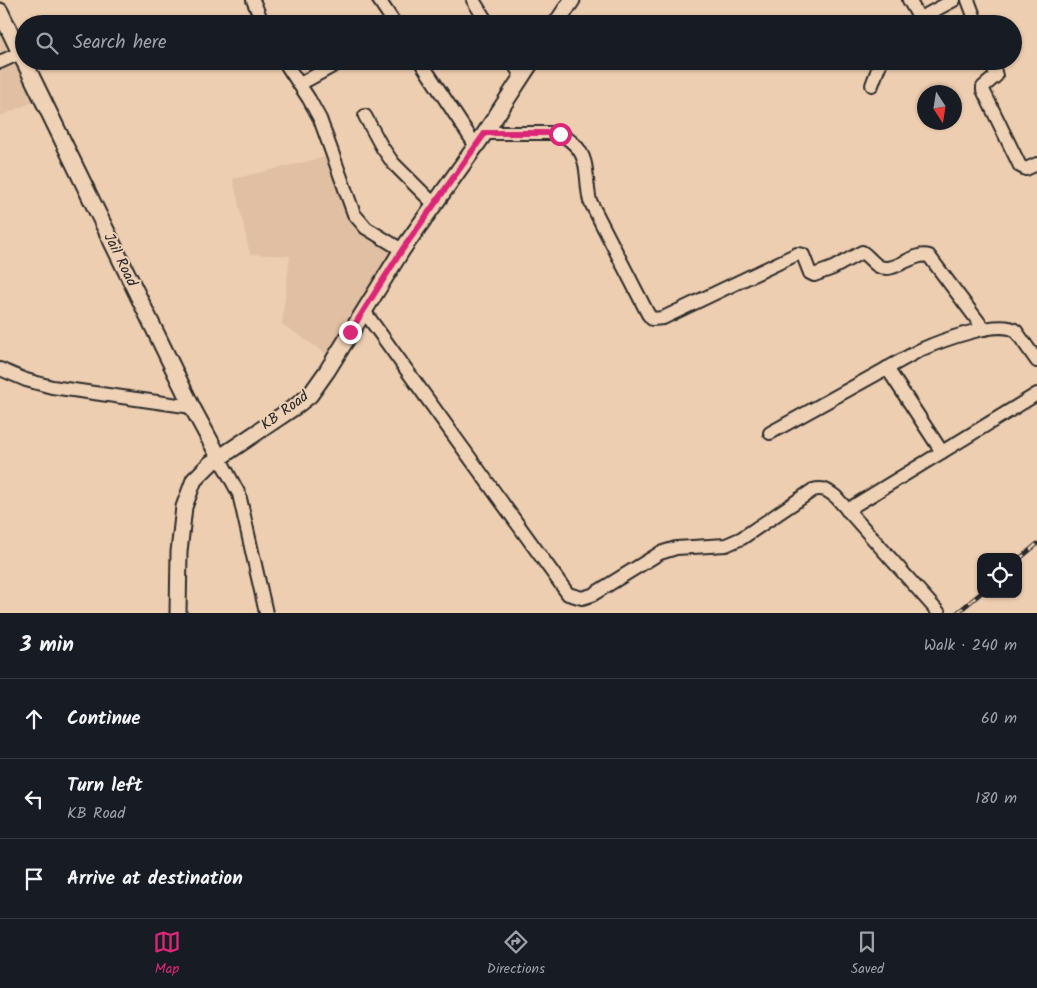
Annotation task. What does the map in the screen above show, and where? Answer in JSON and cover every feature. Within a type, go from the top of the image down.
[{"type":"main road","points":[[562,15],[572,0]]},
{"type":"main road","name":"Jail Road","points":[[0,11],[15,43]]},
{"type":"main road","name":"Jail Road","points":[[28,70],[192,407],[219,457]]},
{"type":"main road","name":"KB Road","points":[[178,613],[179,561],[184,507],[194,480],[202,470],[219,457],[310,395],[402,250],[485,133],[526,70]]},
{"type":"street","points":[[253,0],[259,15]]},
{"type":"street","points":[[379,0],[389,15]]},
{"type":"street","points":[[473,0],[482,15]]},
{"type":"street","points":[[908,0],[914,15]]},
{"type":"street","points":[[926,15],[954,0]]},
{"type":"street","points":[[968,0],[974,15]]},
{"type":"street","points":[[0,62],[15,59]]},
{"type":"street","points":[[290,70],[320,119],[354,214],[366,228],[402,250]]},
{"type":"street","points":[[300,84],[326,70]]},
{"type":"street","points":[[426,70],[476,146]]},
{"type":"street","points":[[518,70],[522,77]]},
{"type":"street","points":[[872,85],[878,70]]},
{"type":"street","points":[[994,70],[996,76],[983,87],[983,90],[1020,166],[1026,169],[1037,164]]},
{"type":"street","points":[[365,116],[382,147],[393,162],[434,204]]},
{"type":"street","points":[[485,133],[551,133],[567,137],[578,148],[585,160],[587,191],[590,201],[652,319],[664,318],[797,254],[802,255],[810,273],[814,275],[862,252],[878,266],[882,267],[894,266],[922,256],[929,256],[984,329]]},
{"type":"street","points":[[364,311],[564,590],[575,597],[582,598],[602,590],[667,550],[718,547],[734,542],[813,490],[824,488],[847,510],[939,613]]},
{"type":"street","points":[[770,433],[912,354],[937,342],[984,329],[1012,328],[1037,361]]},
{"type":"street","points":[[887,368],[942,452]]},
{"type":"street","points":[[0,369],[26,380],[52,387],[192,407]]},
{"type":"street","points":[[847,510],[1037,394]]},
{"type":"street","points":[[219,457],[239,494],[266,613]]},
{"type":"shaded area","points":[[0,0],[15,32],[15,70],[32,70],[45,97],[0,116]]},
{"type":"shaded area","points":[[330,156],[349,218],[403,239],[328,355],[282,324],[290,256],[250,254],[233,179]]},
{"type":"railway","points":[[1022,557],[1037,544]]},
{"type":"railway","points":[[957,613],[977,596]]},
{"type":"route","points":[[350,332],[402,250],[485,133],[560,134]]}]
